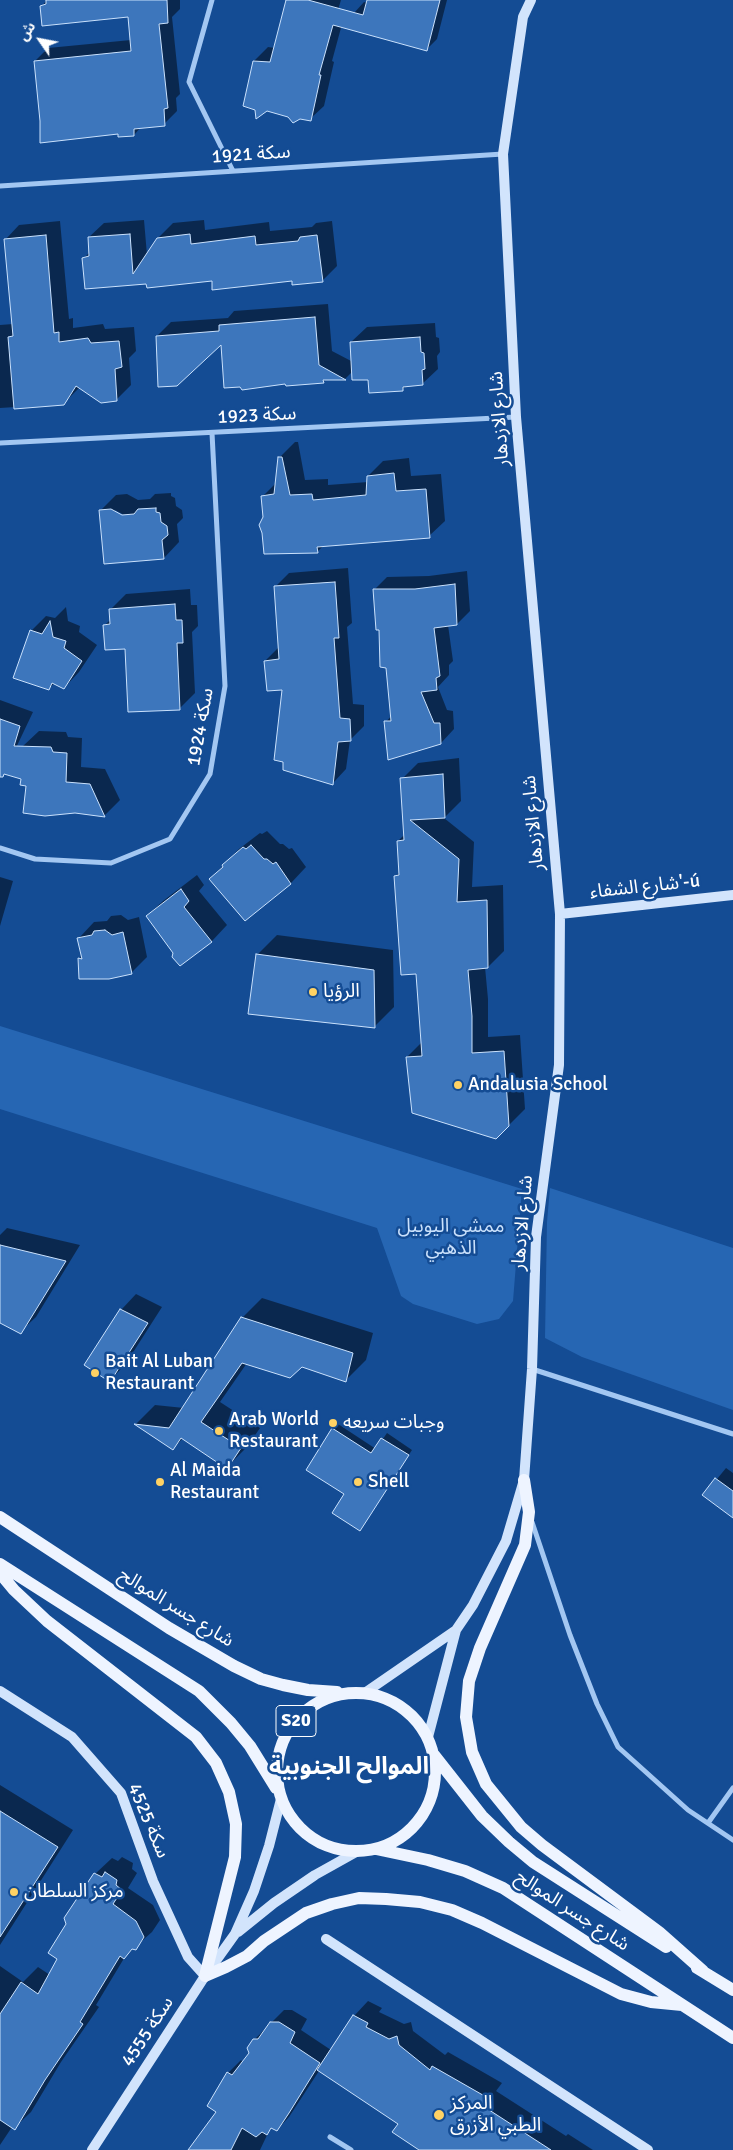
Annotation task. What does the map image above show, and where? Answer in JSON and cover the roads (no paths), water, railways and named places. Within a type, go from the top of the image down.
[{"type":"main road","points":[[524,1480],[529,1512],[525,1545],[480,1648],[469,1681],[466,1717],[472,1752],[486,1784],[521,1827],[542,1845],[658,1932],[703,1972]]},
{"type":"main road","name":"شارع جسر الموالح","points":[[0,1517],[169,1628],[234,1666],[261,1679],[283,1685],[308,1690],[347,1692]]},
{"type":"main road","name":"S20","points":[[0,1564],[199,1691],[231,1723],[250,1746],[293,1821],[311,1838],[334,1849],[358,1851],[376,1849],[398,1839],[416,1823],[429,1802],[435,1779],[434,1755],[428,1737],[413,1715],[391,1700],[366,1692],[347,1692],[325,1698],[305,1710],[290,1727],[280,1747],[276,1769],[280,1796]]},
{"type":"main road","points":[[0,1573],[14,1590],[47,1621],[196,1737],[216,1763],[229,1792],[236,1824],[235,1857],[205,1976]]},
{"type":"main road","name":"شارع جسر الموالح","points":[[434,1755],[482,1816],[533,1862],[733,1990]]},
{"type":"main road","name":"شارع جسر الموالح","points":[[376,1849],[428,1860],[466,1871],[503,1888],[733,2038]]},
{"type":"main road","points":[[205,1976],[246,1956],[264,1941],[306,1913],[350,1900],[386,1899],[420,1902],[452,1910],[482,1923],[621,1994],[651,2002],[682,2005]]},
{"type":"street","points":[[212,0],[189,82],[233,171]]},
{"type":"street","name":"شارع الازدهار","points":[[428,1737],[456,1630],[473,1605],[506,1541],[524,1480],[532,1368],[536,1237],[559,1065],[560,914],[516,417],[503,154],[523,17],[531,0]]},
{"type":"street","name":"سكة 1921","points":[[0,186],[503,154]]},
{"type":"street","name":"سكة 1923","points":[[0,443],[516,417]]},
{"type":"street","name":"سكة 1924","points":[[0,848],[35,860],[111,863],[170,839],[210,774],[225,686],[212,433]]},
{"type":"street","name":"شارع الشفاء'-ú","points":[[560,914],[733,896]]},
{"type":"street","points":[[532,1368],[733,1434]]},
{"type":"street","points":[[529,1512],[573,1644],[597,1704],[618,1747],[688,1810],[733,1840]]},
{"type":"street","name":"شارع الازدهار","points":[[366,1692],[456,1630]]},
{"type":"street","name":"سكة 4525","points":[[0,1691],[72,1737],[121,1793],[153,1880],[188,1957],[205,1976]]},
{"type":"street","points":[[708,1823],[733,1788]]},
{"type":"street","name":"سكة 4555","points":[[92,2150],[205,1976],[235,1934],[263,1864],[280,1796]]},
{"type":"street","name":"سكة 4555","points":[[235,1934],[299,1886],[358,1851]]},
{"type":"street","points":[[326,1939],[648,2150]]},
{"type":"street","points":[[330,2137],[351,2150]]},
{"type":"place","name":"الرؤيا","points":[[313,992]]},
{"type":"place","name":"Andalusia School","points":[[458,1085]]},
{"type":"place","name":"Bait Al Luban Restaurant","points":[[95,1373]]},
{"type":"place","name":"وجبات سريعه","points":[[333,1423]]},
{"type":"place","name":"Arab World Restaurant","points":[[219,1431]]},
{"type":"place","name":"Al Maida Restaurant","points":[[160,1482]]},
{"type":"place","name":"Shell","points":[[358,1482]]},
{"type":"place","name":"مركز السلطان","points":[[14,1892]]},
{"type":"place","name":"المركز الطبي الأزرق","points":[[439,2115]]},
{"type":"district","name":"الموالح الجنوبية","points":[[349,1768]]},
{"type":"park label","name":"ممشى اليوبيل الذهبي","points":[[451,1238]]}]
